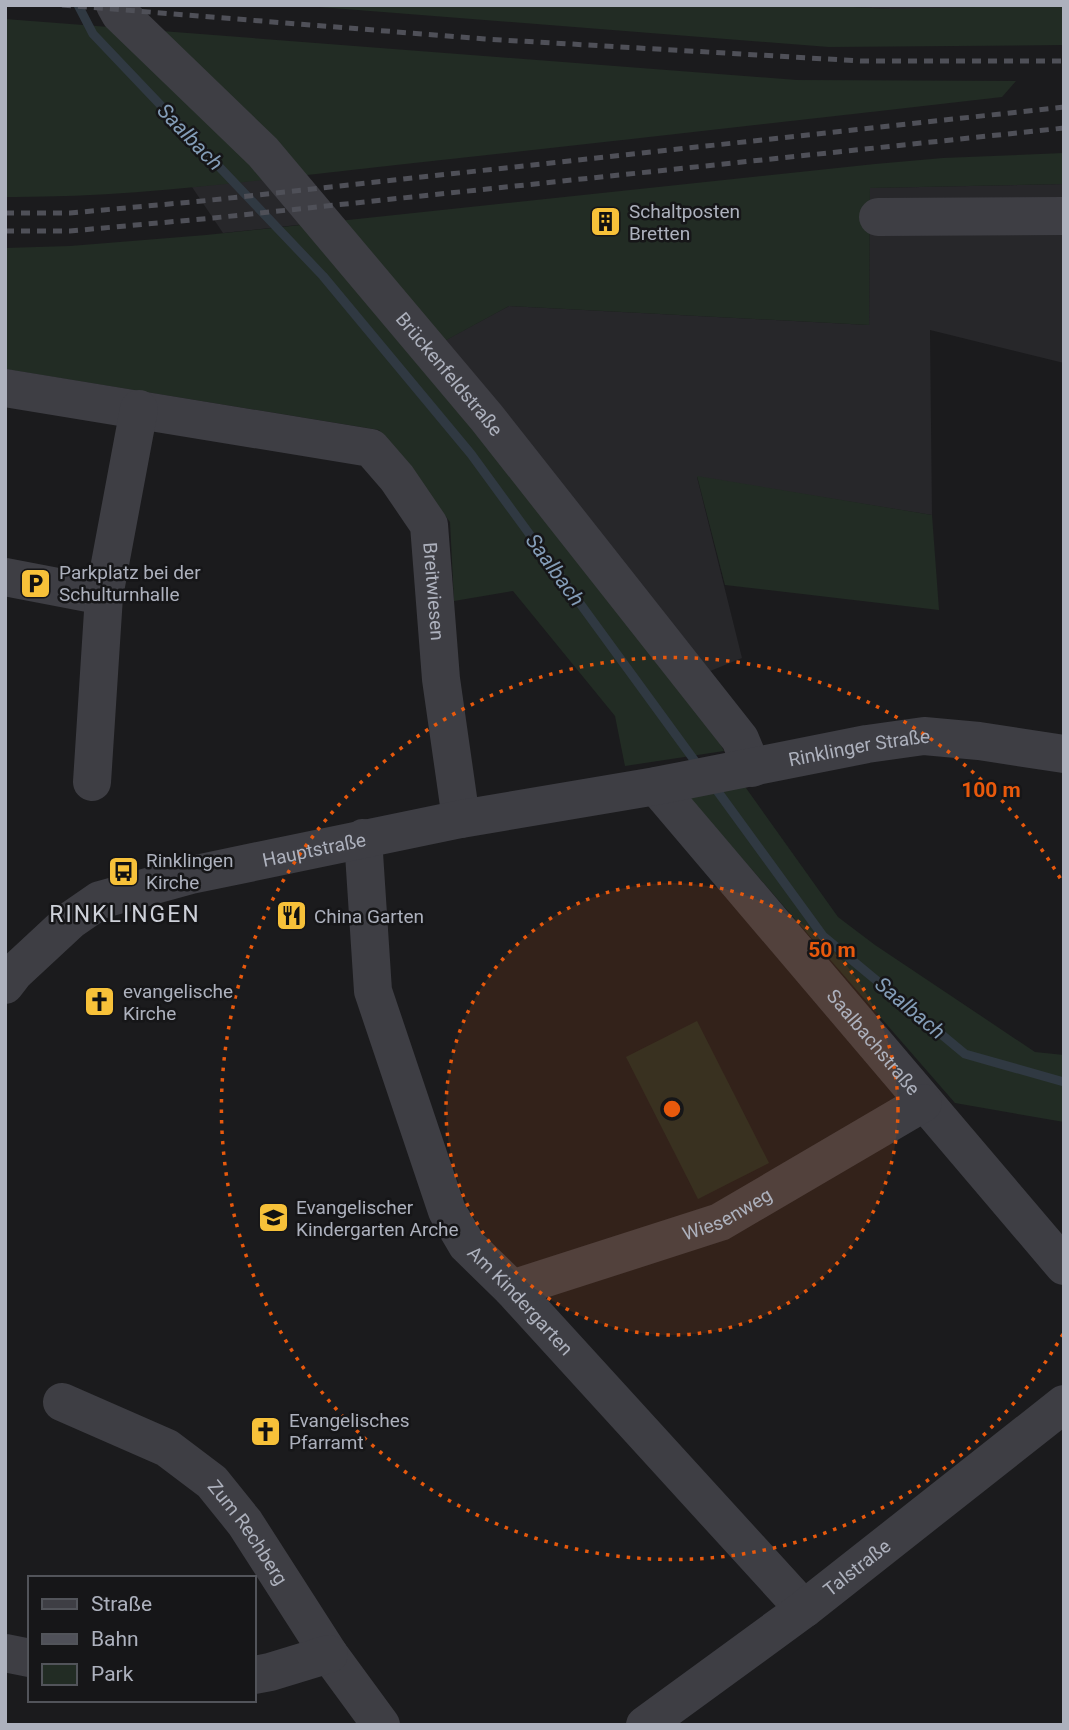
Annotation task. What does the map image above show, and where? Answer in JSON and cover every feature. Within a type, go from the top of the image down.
[{"type":"street","name":"Brückenfeldstraße","points":[[115,5],[120,14],[262,152],[488,418],[740,739],[743,770]]},
{"type":"street","points":[[878,217],[1064,216]]},
{"type":"street","name":"Breitwiesen","points":[[5,388],[371,448],[397,478],[429,525],[441,679],[461,819]]},
{"type":"street","points":[[92,782],[104,596],[139,409]]},
{"type":"street","points":[[5,577],[104,596]]},
{"type":"street","name":"Rinklinger Straße","points":[[662,785],[866,744],[924,736],[1064,754]]},
{"type":"street","name":"Hauptstraße","points":[[5,985],[15,972],[71,920],[100,900],[191,875],[363,838],[662,785]]},
{"type":"street","name":"Saalbachstraße","points":[[662,785],[923,1103],[1064,1266]]},
{"type":"street","name":"Am Kindergarten","points":[[363,838],[373,991],[447,1211],[467,1245],[512,1289],[804,1609]]},
{"type":"street","name":"Wiesenweg","points":[[512,1289],[720,1222],[923,1103]]},
{"type":"street","name":"Zum Rechberg","points":[[62,1402],[167,1448],[212,1482],[245,1523],[330,1654],[381,1725]]},
{"type":"street","name":"Talstraße","points":[[645,1725],[804,1609],[1064,1404]]},
{"type":"street","points":[[5,1653],[28,1658]]},
{"type":"street","points":[[256,1675],[330,1654]]},
{"type":"shaded area","points":[[818,5],[1012,5],[958,9],[890,9]]},
{"type":"shaded area","points":[[304,175],[334,221],[223,233],[192,187]]},
{"type":"shaded area","points":[[1064,184],[1064,363],[930,330],[932,515],[697,477],[742,658],[676,685],[416,356],[509,306],[869,325],[870,188]]},
{"type":"green space","points":[[294,5],[818,5],[890,9],[1064,5],[1064,45],[829,47]]},
{"type":"green space","points":[[5,19],[797,80],[1016,81],[1002,97],[201,187],[5,197]]},
{"type":"green space","points":[[1064,153],[1064,184],[870,188],[869,325],[509,306],[417,356],[717,738],[724,751],[625,766],[615,716],[513,591],[454,601],[450,522],[379,430],[5,369],[5,248],[70,246],[206,235],[875,164]]},
{"type":"green space","points":[[697,476],[932,515],[939,610],[725,585]]},
{"type":"green space","points":[[741,781],[838,917],[875,945],[1035,1052],[1064,1055],[1064,1122],[955,1103],[686,794]]},
{"type":"green space","points":[[697,1021],[769,1163],[698,1199],[626,1057]]},
{"type":"waterway","name":"Saalbach","points":[[78,5],[93,34],[323,276],[471,454],[700,768]]},
{"type":"waterway","name":"Saalbach","points":[[713,785],[823,936],[965,1054],[1064,1082]]},
{"type":"railway","points":[[62,5],[485,39],[861,61],[1064,61]]},
{"type":"railway","points":[[5,213],[70,213],[202,201],[1064,107]]},
{"type":"railway","points":[[5,231],[70,231],[213,218],[1064,128]]},
{"type":"place","name":"Schaltposten Bretten","points":[[606,222]]},
{"type":"place","name":"Parkplatz bei der Schulturnhalle","points":[[36,583]]},
{"type":"place","name":"Rinklingen Kirche","points":[[123,871]]},
{"type":"place","name":"China Garten","points":[[291,916]]},
{"type":"place","name":"evangelische Kirche","points":[[100,1002]]},
{"type":"place","name":"Evangelischer Kindergarten Arche","points":[[273,1218]]},
{"type":"place","name":"Evangelisches Pfarramt","points":[[266,1431]]},
{"type":"district","name":"RINKLINGEN","points":[[125,914]]}]
